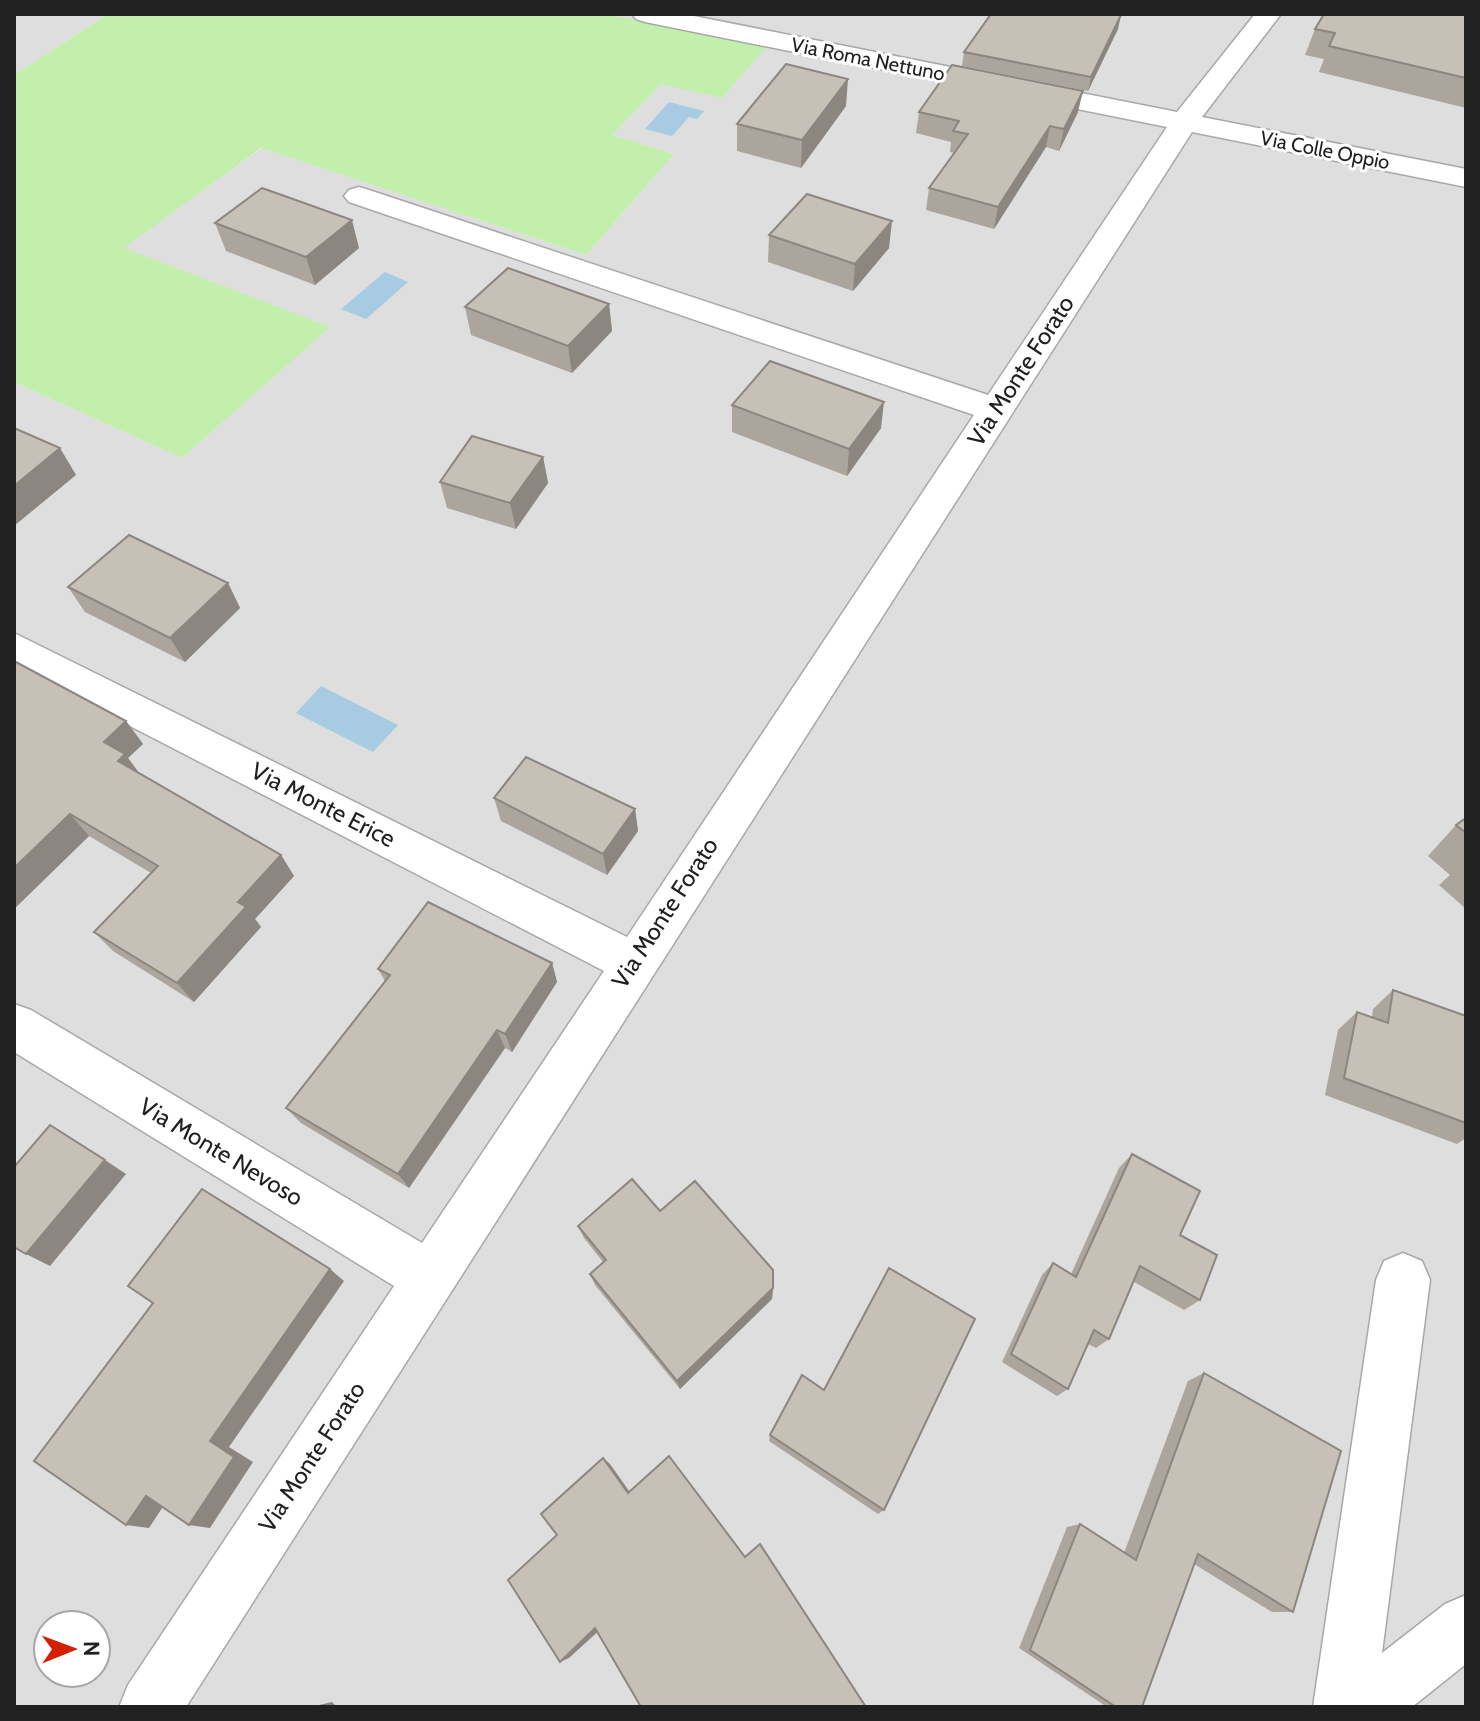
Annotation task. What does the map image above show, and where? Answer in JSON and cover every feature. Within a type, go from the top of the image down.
[{"type":"street","name":"Via Roma Nettuno","points":[[645,14],[691,18],[1184,122]]},
{"type":"street","name":"Via Monte Forato","points":[[150,1707],[1184,122],[1268,14]]},
{"type":"street","name":"Via Colle Oppio","points":[[1184,122],[1466,178]]},
{"type":"street","points":[[359,196],[995,410]]},
{"type":"street","name":"Via Monte Erice","points":[[14,648],[633,963]]},
{"type":"street","name":"Via Monte Nevoso","points":[[14,1026],[429,1277]]},
{"type":"street","points":[[1344,1707],[1403,1280]]},
{"type":"street","points":[[1363,1707],[1466,1625]]},
{"type":"shaded area","points":[[14,14],[108,14],[14,75]]},
{"type":"shaded area","points":[[604,14],[1466,14],[1466,1707],[14,1707],[14,382],[182,458],[329,327],[123,248],[262,148],[586,255],[674,154],[611,135],[661,84],[768,44]]},
{"type":"green space","points":[[108,14],[604,14],[769,44],[722,98],[661,84],[612,135],[674,154],[586,255],[261,148],[124,248],[330,327],[182,458],[14,382],[14,75]]},
{"type":"water","points":[[669,102],[704,111],[697,119],[689,117],[672,136],[645,129]]},
{"type":"water","points":[[385,272],[408,282],[366,319],[341,309]]},
{"type":"water","points":[[321,686],[398,725],[373,752],[296,713]]},
{"type":"building","points":[[991,14],[1121,15],[1091,77],[964,52]]},
{"type":"building","points":[[1324,14],[1466,14],[1466,78],[1329,46],[1335,33],[1315,29]]},
{"type":"building","points":[[786,64],[848,79],[802,140],[737,124]]},
{"type":"building","points":[[952,65],[1083,91],[1064,129],[1050,126],[998,207],[929,188],[968,134],[953,131],[959,121],[919,112]]},
{"type":"building","points":[[262,188],[352,220],[306,257],[215,223]]},
{"type":"building","points":[[807,194],[892,221],[855,264],[769,235]]},
{"type":"building","points":[[508,268],[609,304],[568,346],[465,307]]},
{"type":"building","points":[[770,361],[884,402],[849,449],[732,405]]},
{"type":"building","points":[[14,428],[60,448],[14,486]]},
{"type":"building","points":[[472,436],[543,457],[510,503],[440,482]]},
{"type":"building","points":[[129,535],[228,583],[170,638],[68,587]]},
{"type":"building","points":[[14,661],[126,721],[104,742],[125,754],[118,761],[281,855],[238,902],[246,907],[177,983],[94,932],[158,866],[70,814],[14,868]]},
{"type":"building","points":[[526,757],[635,809],[603,854],[494,798]]},
{"type":"building","points":[[1466,818],[1466,833],[1456,825]]},
{"type":"building","points":[[428,902],[552,963],[505,1034],[497,1030],[398,1174],[286,1108],[390,975],[378,969]]},
{"type":"building","points":[[1393,990],[1466,1016],[1466,1123],[1344,1078],[1357,1012],[1388,1023]]},
{"type":"building","points":[[50,1125],[105,1160],[26,1254],[14,1247],[14,1167]]},
{"type":"building","points":[[1132,1154],[1200,1191],[1180,1235],[1217,1255],[1200,1300],[1140,1266],[1109,1339],[1094,1330],[1068,1389],[1011,1354],[1053,1263],[1076,1277]]},
{"type":"building","points":[[632,1179],[660,1211],[695,1181],[773,1270],[773,1288],[677,1381],[590,1274],[606,1260],[578,1226]]},
{"type":"building","points":[[202,1189],[330,1269],[210,1441],[234,1457],[189,1525],[146,1496],[126,1525],[34,1461],[153,1303],[128,1286]]},
{"type":"building","points":[[889,1268],[975,1319],[884,1510],[770,1435],[802,1375],[824,1390]]},
{"type":"building","points":[[1204,1373],[1341,1451],[1293,1612],[1198,1554],[1142,1707],[1116,1707],[1030,1650],[1080,1524],[1136,1560]]},
{"type":"building","points":[[669,1456],[745,1557],[760,1544],[866,1707],[641,1707],[595,1628],[560,1662],[508,1580],[557,1535],[541,1514],[603,1458],[628,1493]]}]
